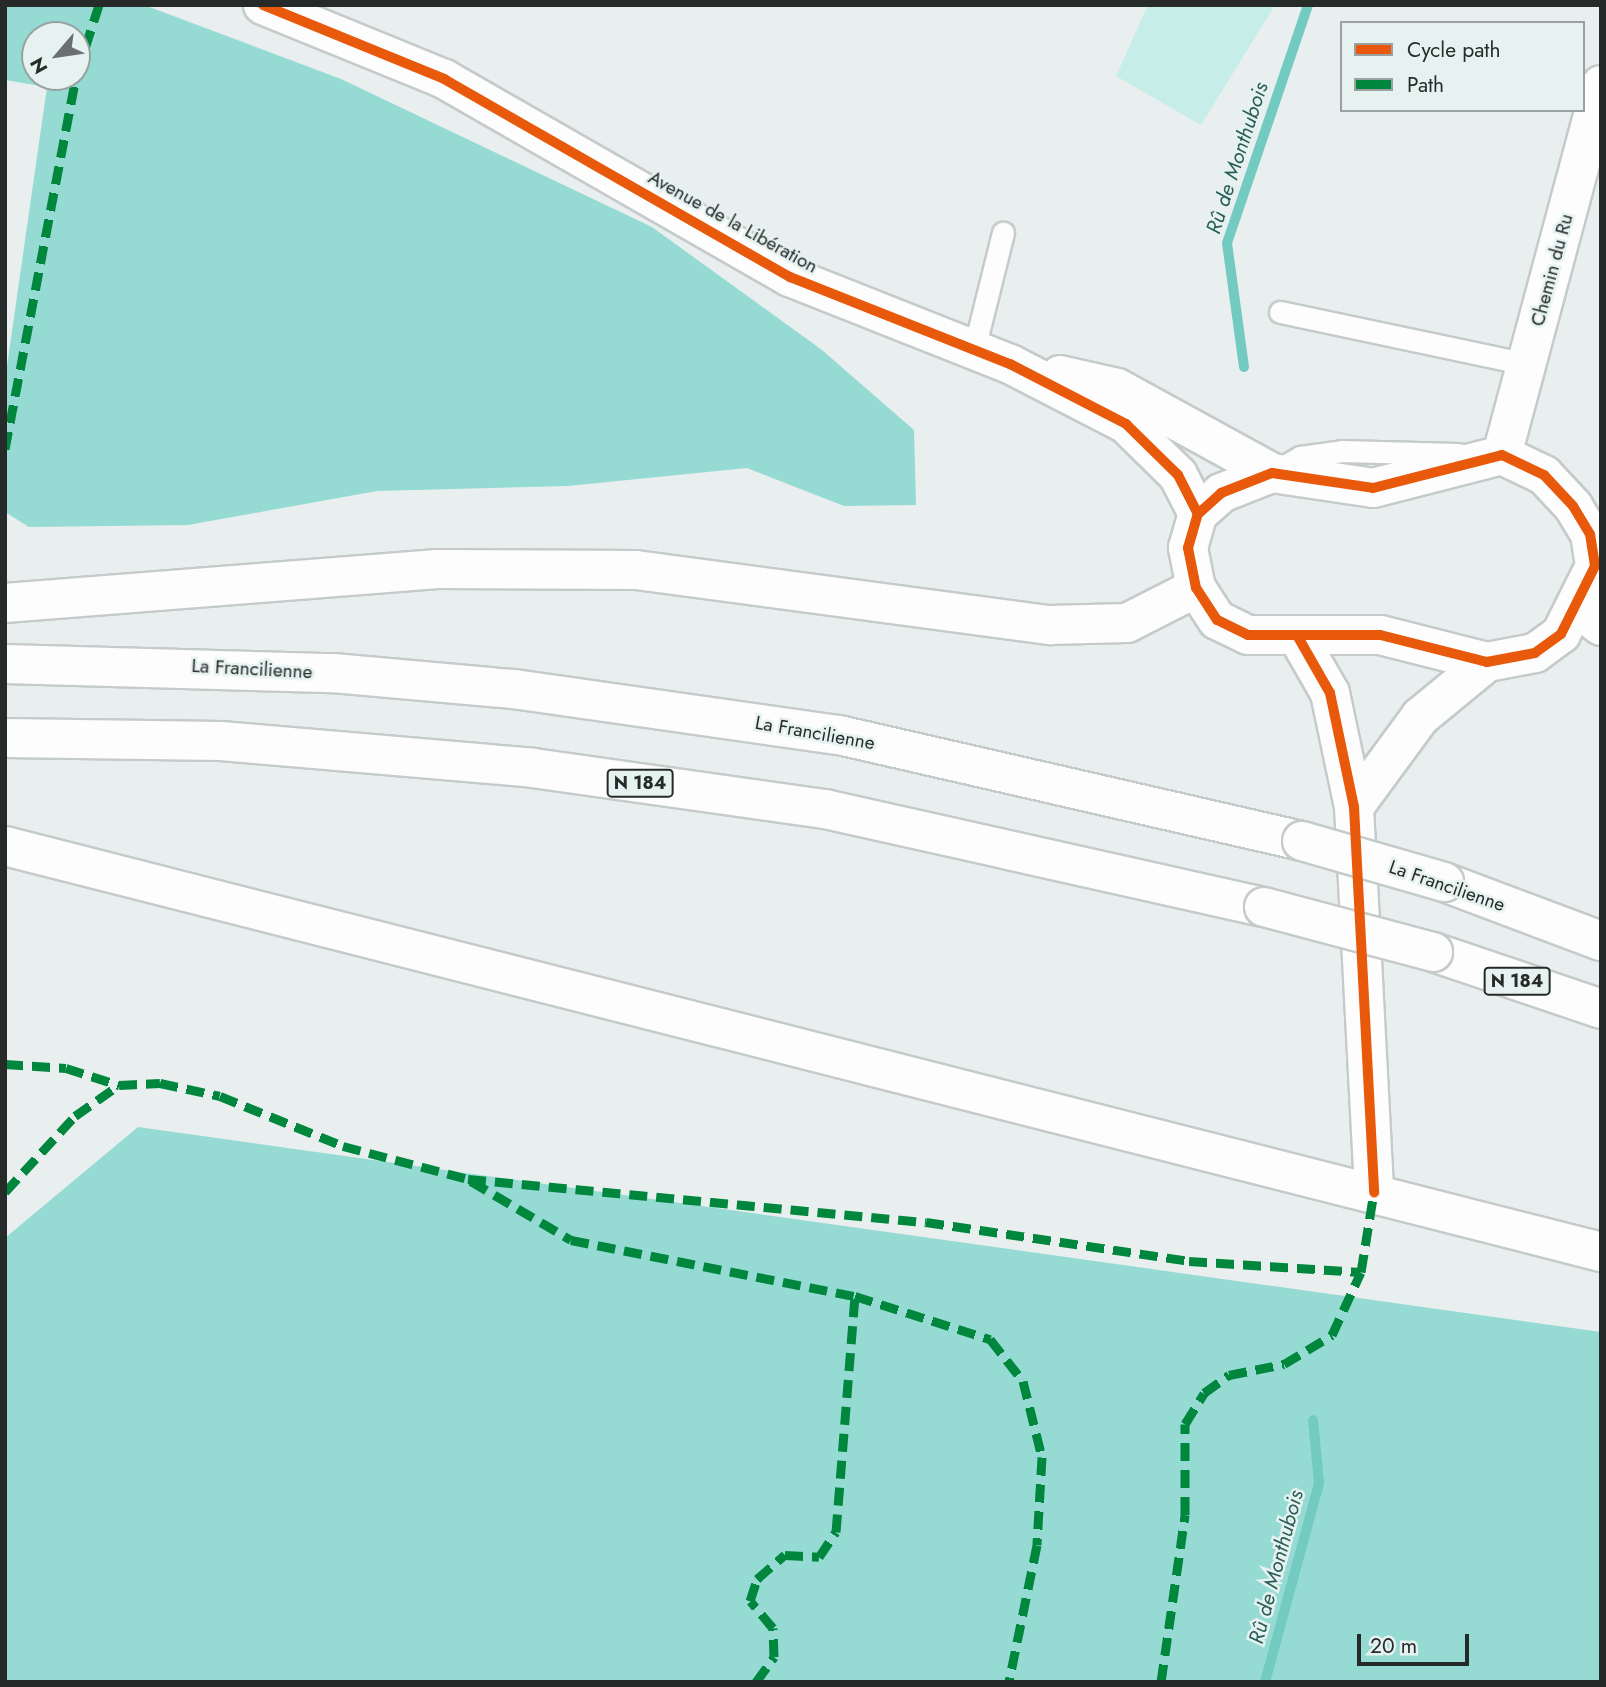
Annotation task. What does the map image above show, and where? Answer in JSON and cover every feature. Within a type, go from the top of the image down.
[{"type":"main road","name":"Avenue de la Libération","points":[[263,5],[444,79],[790,277],[1010,364],[1126,425],[1178,475],[1198,514]]},
{"type":"main road","name":"Chemin du Ru","points":[[1502,455],[1601,85]]},
{"type":"main road","name":"Avenue de la Libération","points":[[1010,364],[1117,388],[1272,473]]},
{"type":"main road","points":[[1502,455],[1544,475],[1587,507],[1590,534],[1598,563],[1590,617],[1535,653],[1487,663],[1380,635],[1248,635],[1217,620],[1195,588],[1188,548],[1198,514],[1221,493],[1272,473],[1373,488],[1502,455]]},
{"type":"main road","points":[[5,603],[438,569],[636,570],[1050,625],[1127,623],[1195,588]]},
{"type":"main road","points":[[1298,637],[1330,693],[1354,807],[1374,1192]]},
{"type":"main road","points":[[1354,807],[1420,718],[1487,663]]},
{"type":"main road","name":"La Francilienne","points":[[5,664],[319,672],[514,689],[839,735],[1301,841],[1444,882],[1601,941]]},
{"type":"main road","name":"N 184","points":[[5,738],[221,741],[533,768],[825,809],[1264,907],[1433,952],[1601,1009]]},
{"type":"main road","points":[[5,846],[1374,1192],[1601,1252]]},
{"type":"lane","points":[[974,349],[1003,233]]},
{"type":"lane","points":[[1280,312],[1527,364]]},
{"type":"shaded area","points":[[5,5],[144,5],[341,79],[652,227],[822,350],[914,430],[916,505],[844,506],[747,468],[568,486],[377,491],[188,525],[29,527],[5,512],[5,380],[46,91],[91,91],[91,21],[21,21],[21,83],[5,80]]},
{"type":"shaded area","points":[[1148,5],[1275,5],[1201,125],[1116,76]]},
{"type":"shaded area","points":[[138,1127],[1601,1332],[1601,1682],[5,1682],[5,1238]]},
{"type":"waterway","name":"Rû de Monthubois","points":[[1244,367],[1227,243],[1308,5]]},
{"type":"waterway","name":"Rû de Monthubois","points":[[1265,1682],[1319,1483],[1313,1420]]},
{"type":"marked path","points":[[91,30],[99,5]]},
{"type":"marked path","points":[[5,449],[73,91]]},
{"type":"marked path","points":[[5,1064],[66,1068],[119,1085]]},
{"type":"marked path","points":[[5,1192],[75,1116],[119,1085],[160,1083],[220,1096],[343,1146],[468,1179],[926,1222],[1189,1261],[1361,1272]]},
{"type":"marked path","points":[[471,1181],[571,1240],[855,1296],[990,1339],[1023,1381],[1042,1457],[1037,1545],[1009,1682]]},
{"type":"marked path","points":[[1161,1682],[1185,1515],[1185,1424],[1204,1393],[1229,1375],[1284,1364],[1332,1335],[1361,1272],[1374,1192]]},
{"type":"marked path","points":[[756,1682],[774,1657],[773,1628],[750,1601],[757,1579],[785,1555],[819,1557],[836,1532],[855,1296]]},
{"type":"cycle path","points":[[263,5],[444,79],[790,277],[1010,364],[1126,424],[1178,475],[1198,514]]},
{"type":"cycle path","points":[[1502,455],[1544,475],[1573,506],[1590,534],[1595,566],[1561,634],[1535,653],[1487,662],[1380,635],[1248,635],[1217,620],[1196,588],[1188,548],[1198,514],[1221,493],[1272,473],[1373,488],[1502,455]]},
{"type":"cycle path","points":[[1298,637],[1330,693],[1354,807],[1374,1192]]}]
